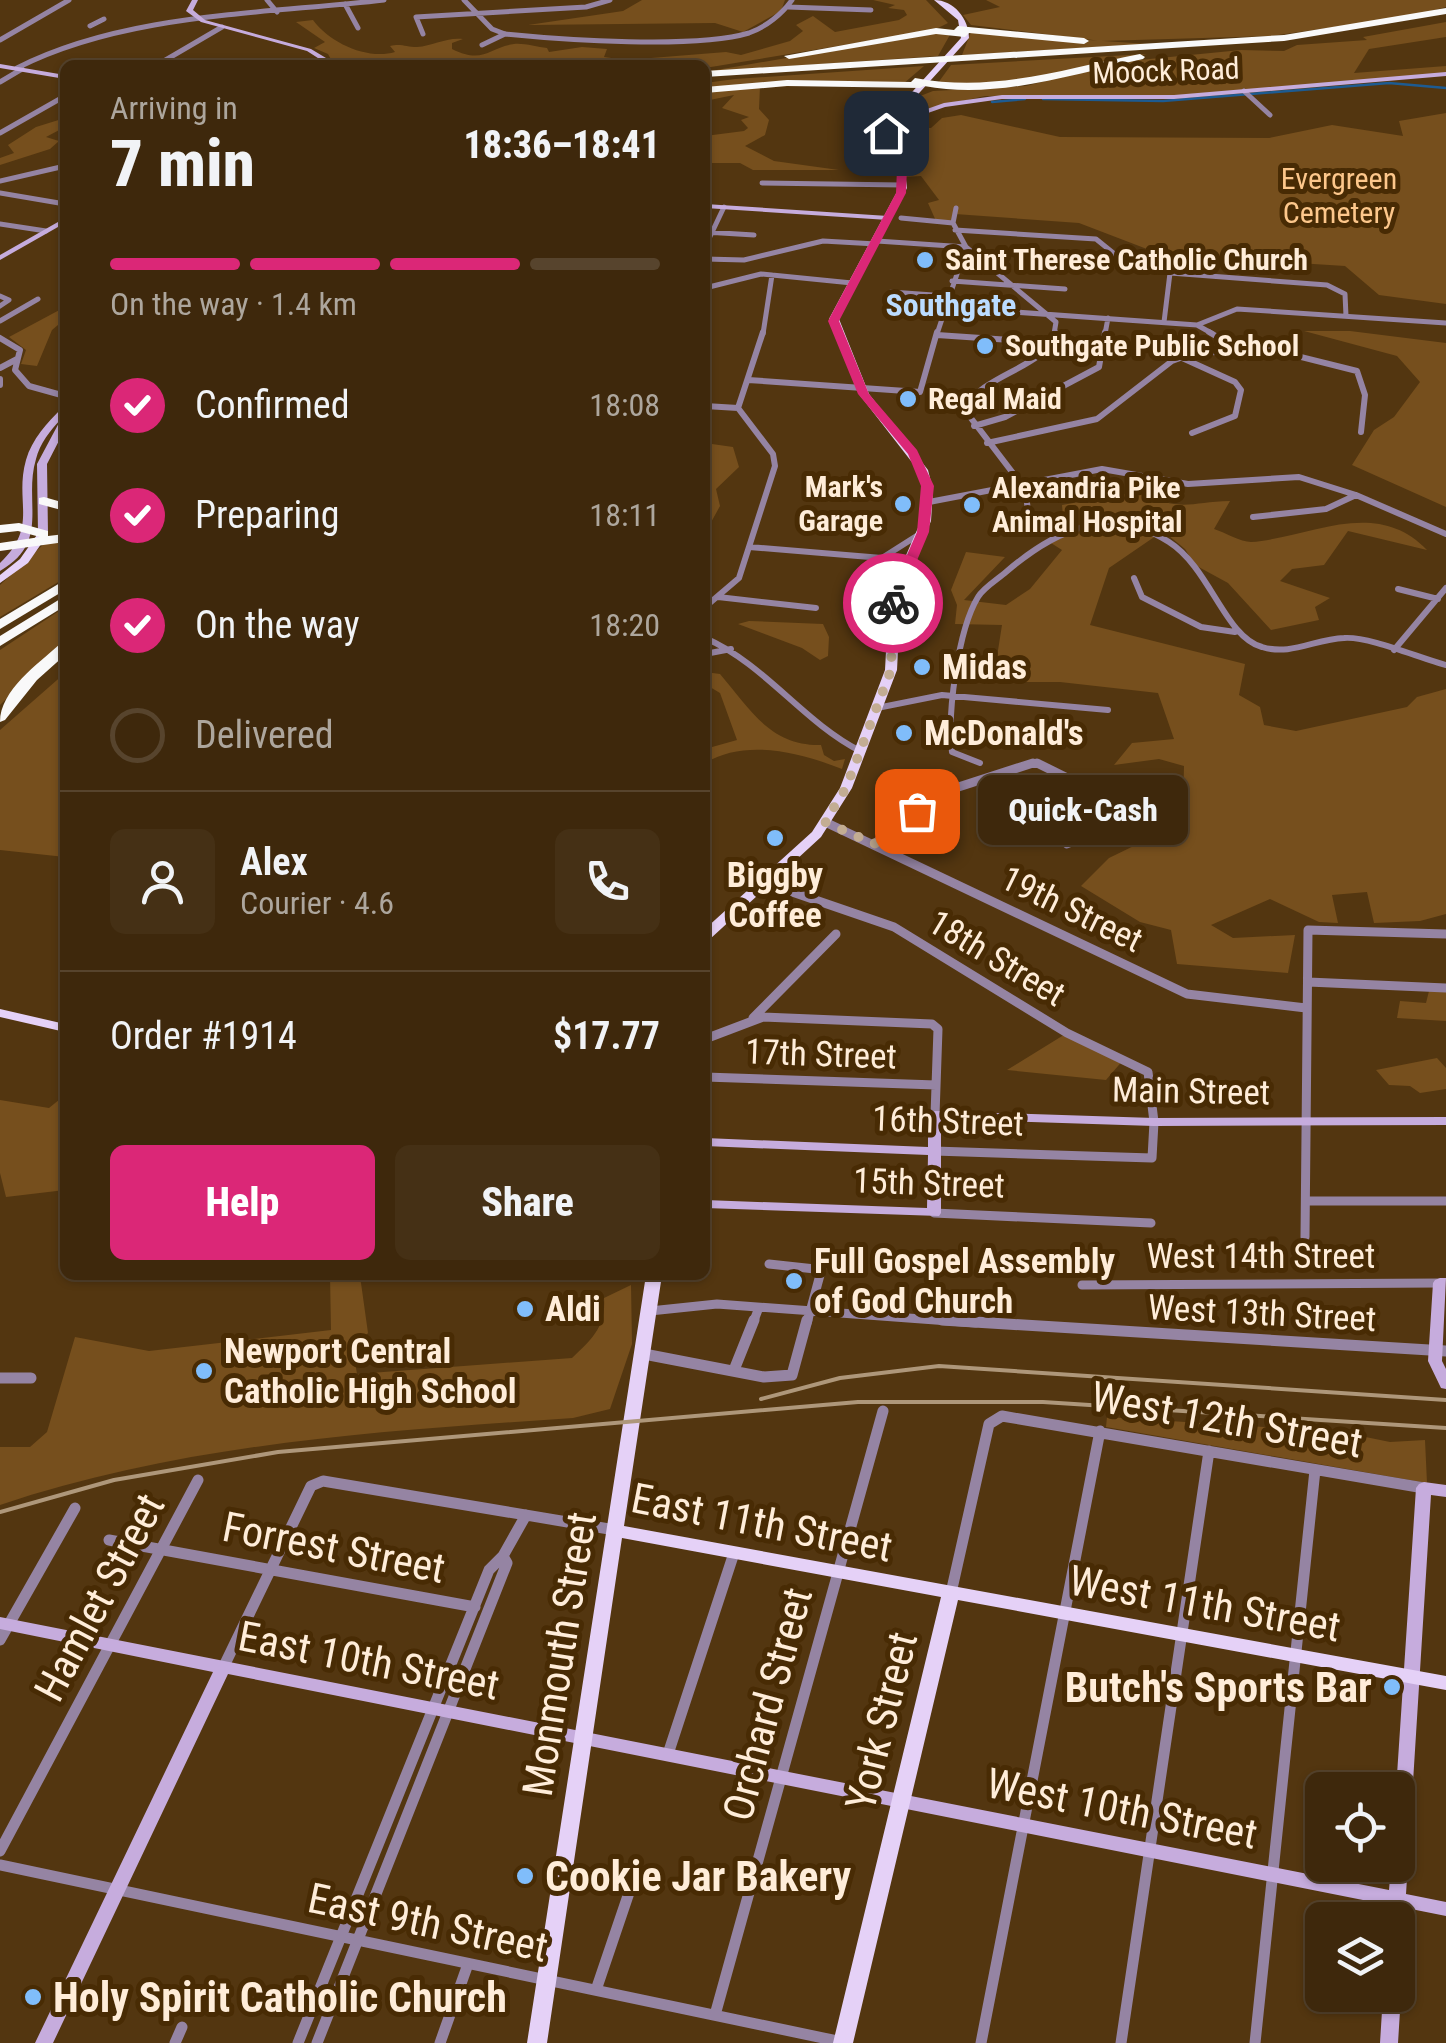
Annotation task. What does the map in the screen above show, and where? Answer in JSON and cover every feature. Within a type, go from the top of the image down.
[{"type":"highway","points":[[710,75],[1249,41],[1446,15]]},
{"type":"highway","points":[[859,84],[886,90],[1023,84],[1133,58],[1340,38],[1446,15]]},
{"type":"highway","points":[[710,74],[961,28],[1102,42],[1249,41]]},
{"type":"highway","points":[[978,58],[1226,48]]},
{"type":"highway","points":[[710,90],[787,83],[950,87]]},
{"type":"highway","points":[[1,529],[22,520],[38,505],[60,506]]},
{"type":"highway","points":[[1,529],[48,535]]},
{"type":"highway","points":[[0,547],[48,535]]},
{"type":"highway","points":[[0,624],[60,587]]},
{"type":"highway","points":[[0,642],[60,603]]},
{"type":"highway","points":[[0,717],[60,652]]},
{"type":"main road","points":[[195,0],[189,11],[202,21],[309,50],[323,60]]},
{"type":"main road","points":[[929,0],[961,28]]},
{"type":"main road","points":[[938,0],[961,28]]},
{"type":"main road","points":[[710,932],[766,883],[825,822],[860,751],[891,670],[892,610],[897,588],[923,532],[929,502],[924,470],[861,388],[834,321],[876,242],[894,218],[903,185],[902,168],[894,150],[882,140],[886,119],[950,49],[961,28]]},
{"type":"main road","points":[[0,66],[60,76]]},
{"type":"main road","name":"Moock Road","points":[[886,119],[912,117],[944,104],[1002,97],[1248,93],[1446,74]]},
{"type":"main road","points":[[886,119],[912,88]]},
{"type":"main road","points":[[886,119],[912,117]]},
{"type":"main road","points":[[710,206],[894,218]]},
{"type":"main road","points":[[0,258],[60,223]]},
{"type":"main road","points":[[48,535],[38,505],[32,456],[45,431],[60,415]]},
{"type":"main road","points":[[38,505],[42,464],[60,430]]},
{"type":"main road","points":[[0,568],[20,549],[48,535]]},
{"type":"main road","points":[[0,580],[48,535]]},
{"type":"main road","points":[[0,1013],[60,1027]]},
{"type":"main road","points":[[934,1213],[935,1115]]},
{"type":"main road","name":"Main Street","points":[[935,1115],[1154,1122],[1446,1121]]},
{"type":"main road","name":"16th Street","points":[[710,1142],[934,1151]]},
{"type":"main road","name":"15th Street","points":[[710,1204],[934,1213]]},
{"type":"main road","name":"Monmouth Street","points":[[537,2043],[653,1280]]},
{"type":"main road","points":[[1443,1283],[1439,1354],[1446,1384]]},
{"type":"main road","points":[[1397,1902],[1424,1488]]},
{"type":"main road","name":"West 12th Street","points":[[1424,1488],[1446,1491]]},
{"type":"main road","name":"East 11th Street","points":[[618,1531],[952,1593]]},
{"type":"main road","name":"West 11th Street","points":[[952,1593],[1446,1682]]},
{"type":"main road","name":"York Street","points":[[844,2043],[952,1593]]},
{"type":"main road","name":"East 10th Street","points":[[3,1630],[110,1645],[902,1800]]},
{"type":"main road","points":[[44,2043],[223,1668]]},
{"type":"main road","name":"West 10th Street","points":[[902,1800],[1446,1908]]},
{"type":"main road","points":[[1389,2043],[1391,2012]]},
{"type":"street","points":[[0,37],[9,36],[69,0]]},
{"type":"street","points":[[267,0],[277,12]]},
{"type":"street","points":[[0,82],[66,43],[107,32],[384,0]]},
{"type":"street","points":[[464,0],[492,29],[505,34],[613,38],[748,34],[788,7],[792,0]]},
{"type":"street","points":[[424,34],[416,18],[475,11],[586,8],[610,0]]},
{"type":"street","points":[[346,4],[358,28]]},
{"type":"street","points":[[788,7],[871,10]]},
{"type":"street","points":[[104,18],[90,26],[107,32]]},
{"type":"street","points":[[166,60],[222,27]]},
{"type":"street","points":[[482,45],[505,34]]},
{"type":"street","points":[[1248,93],[1270,115]]},
{"type":"street","points":[[0,133],[60,99]]},
{"type":"street","points":[[0,181],[60,167]]},
{"type":"street","points":[[762,183],[903,185]]},
{"type":"street","points":[[0,192],[60,203]]},
{"type":"street","points":[[710,229],[724,207]]},
{"type":"street","points":[[956,208],[954,226],[966,247],[1053,315],[1053,343],[1035,358],[972,392],[964,411],[1020,484],[1029,499],[1028,510]]},
{"type":"street","points":[[894,218],[1096,239],[1117,256]]},
{"type":"street","points":[[0,224],[46,232]]},
{"type":"street","points":[[710,232],[754,236]]},
{"type":"street","points":[[710,259],[746,260],[823,241],[966,247]]},
{"type":"street","points":[[748,380],[920,392],[952,281],[966,247]]},
{"type":"street","points":[[1164,322],[1170,274],[1323,284],[1345,294],[1346,316]]},
{"type":"street","points":[[710,287],[752,275],[852,284]]},
{"type":"street","points":[[738,408],[761,344],[772,275]]},
{"type":"street","points":[[952,281],[1065,289]]},
{"type":"street","points":[[892,292],[948,296]]},
{"type":"street","points":[[0,296],[8,300],[0,306]]},
{"type":"street","points":[[0,321],[38,300]]},
{"type":"street","points":[[944,308],[1197,325],[1237,309],[1446,323]]},
{"type":"street","points":[[974,426],[1004,417],[1099,367],[1108,318]]},
{"type":"street","points":[[1197,325],[1232,348]]},
{"type":"street","points":[[936,334],[1053,343]]},
{"type":"street","points":[[0,338],[18,347],[14,370],[20,381],[60,395]]},
{"type":"street","points":[[986,443],[1096,420],[1180,357],[1232,348],[1290,351],[1357,371],[1365,395],[1361,432]]},
{"type":"street","points":[[1180,357],[1235,382],[1241,390],[1234,417],[1192,433]]},
{"type":"street","points":[[0,368],[18,360]]},
{"type":"street","points":[[710,406],[738,408]]},
{"type":"street","points":[[710,603],[736,583],[774,462],[738,408]]},
{"type":"street","points":[[929,502],[1112,469],[1188,484],[1305,478],[1356,495],[1446,534]]},
{"type":"street","points":[[1253,517],[1326,509],[1356,495]]},
{"type":"street","points":[[980,763],[952,752],[950,696],[980,594],[1041,542],[1077,527],[1128,522],[1173,544],[1212,586],[1235,632]]},
{"type":"street","points":[[749,547],[887,556],[923,532]]},
{"type":"street","points":[[1134,578],[1142,597],[1202,627],[1235,632],[1273,652],[1340,636],[1446,665]]},
{"type":"street","points":[[1398,588],[1438,599]]},
{"type":"street","points":[[1394,650],[1446,588]]},
{"type":"street","points":[[718,597],[816,608]]},
{"type":"street","points":[[710,640],[731,649],[837,738],[860,751]]},
{"type":"street","points":[[710,653],[731,649]]},
{"type":"street","points":[[877,708],[950,696],[1108,710]]},
{"type":"street","points":[[874,844],[943,792],[1035,762],[1138,813],[1067,844]]},
{"type":"street","name":"19th Street","points":[[825,822],[1187,994],[1306,1008]]},
{"type":"street","name":"18th Street","points":[[766,883],[894,927],[1067,1032],[1144,1069],[1154,1122]]},
{"type":"street","points":[[1305,1237],[1310,929],[1446,934]]},
{"type":"street","points":[[710,1037],[753,1018],[836,934]]},
{"type":"street","points":[[1308,982],[1446,988]]},
{"type":"street","points":[[753,1018],[932,1024],[938,1029],[935,1115]]},
{"type":"street","name":"17th Street","points":[[710,1077],[936,1086]]},
{"type":"street","name":"16th Street","points":[[934,1151],[1152,1158],[1154,1122]]},
{"type":"street","points":[[1306,1201],[1446,1201]]},
{"type":"street","name":"15th Street","points":[[934,1213],[1151,1222]]},
{"type":"street","points":[[644,1354],[788,1378],[794,1373],[821,1280],[815,1268],[769,1264]]},
{"type":"street","name":"West 14th Street","points":[[1082,1285],[1443,1283]]},
{"type":"street","name":"West 13th Street","points":[[650,1311],[674,1312],[717,1304],[758,1310],[1439,1354]]},
{"type":"street","points":[[734,1370],[758,1310]]},
{"type":"street","points":[[0,1378],[31,1378]]},
{"type":"street","name":"Orchard Street","points":[[715,2015],[883,1411]]},
{"type":"street","name":"West 12th Street","points":[[996,1418],[1100,1431],[1424,1488]]},
{"type":"street","name":"York Street","points":[[952,1593],[989,1424],[996,1418]]},
{"type":"street","points":[[982,2043],[1100,1431]]},
{"type":"street","points":[[1120,2043],[1209,1451]]},
{"type":"street","points":[[1255,2043],[1315,1470]]},
{"type":"street","name":"Hamlet Street","points":[[0,1852],[198,1480]]},
{"type":"street","name":"East 11th Street","points":[[271,1569],[312,1486],[323,1481],[618,1531]]},
{"type":"street","points":[[3,1630],[75,1508]]},
{"type":"street","points":[[317,2043],[480,1609],[507,1562],[503,1556],[526,1515]]},
{"type":"street","name":"Forrest Street","points":[[109,1540],[480,1609]]},
{"type":"street","points":[[668,1754],[734,1553]]},
{"type":"street","points":[[223,1668],[271,1569]]},
{"type":"street","points":[[298,2043],[442,1709]]},
{"type":"street","name":"East 9th Street","points":[[0,1865],[844,2043]]},
{"type":"street","points":[[596,1990],[634,1878]]},
{"type":"street","points":[[440,2043],[468,1964]]},
{"type":"street","points":[[175,2043],[182,2027]]},
{"type":"green space","points":[[642,0],[785,0],[781,11],[743,32],[715,23],[528,25],[623,11]]},
{"type":"green space","points":[[873,0],[926,0],[948,23],[934,30],[710,67],[710,60],[626,60],[726,52],[741,55],[790,41],[803,31],[796,25],[813,16],[835,32],[899,20],[907,15],[904,10],[888,8],[895,5]]},
{"type":"green space","points":[[986,0],[1446,0],[1446,7],[1412,16],[1271,36],[1101,41],[971,25],[963,15],[1000,7]]},
{"type":"green space","points":[[313,20],[340,43],[373,54],[395,52],[390,46],[394,45],[417,47],[463,39],[452,43],[452,49],[463,54],[486,54],[518,44],[547,48],[549,52],[582,47],[607,49],[604,57],[626,60],[331,60],[328,54],[314,48],[325,42],[296,22]]},
{"type":"green space","points":[[1446,22],[1446,37],[1369,49],[1354,73],[1446,66],[1446,73],[1182,95],[985,96],[903,114],[915,98],[933,91],[1026,86],[1119,62],[1241,50],[1284,51],[1297,45],[1367,40],[1363,37]]},
{"type":"green space","points":[[971,32],[1148,44],[962,55]]},
{"type":"green space","points":[[951,33],[938,56],[710,72],[710,71],[925,34]]},
{"type":"green space","points":[[1147,54],[1023,83],[938,83],[951,65]]},
{"type":"green space","points":[[924,66],[903,84],[710,88],[710,82]]},
{"type":"green space","points":[[760,86],[759,109],[769,120],[765,135],[745,146],[774,161],[839,170],[753,170],[740,163],[710,163],[710,135],[744,131],[748,128],[741,120],[749,117],[722,108],[734,95],[710,100],[710,91]]},
{"type":"green space","name":"Evergreen Cemetery","points":[[1446,113],[1446,304],[1379,295],[1345,266],[1160,254],[1079,223],[955,214],[953,223],[936,221],[928,203],[939,200],[921,176],[904,177],[887,128],[931,128],[942,118],[961,115],[1060,137],[1269,138],[1332,125],[1403,136],[1399,121]]},
{"type":"green space","points":[[60,120],[60,130],[46,137],[59,141],[50,149],[0,165],[0,158],[14,153],[8,145],[36,127]]},
{"type":"green space","points":[[60,310],[60,323],[52,330],[37,366],[21,364],[26,350],[9,337]]},
{"type":"green space","points":[[1304,331],[1350,331],[1446,343],[1446,507],[1352,465],[1374,430],[1394,417],[1420,382],[1397,356]]},
{"type":"green space","points":[[710,444],[733,447],[739,467],[716,489],[720,506],[710,524],[710,472]]},
{"type":"green space","points":[[1141,491],[1175,504],[1230,501],[1214,529],[1247,542],[1364,523],[1386,525],[1407,534],[1427,550],[1348,531],[1324,565],[1292,569],[1280,581],[1330,598],[1315,607],[1319,620],[1271,630],[1228,583],[1195,565],[1185,549],[1163,531],[1109,568],[1090,625],[1245,664],[1239,695],[1260,707],[1264,725],[1296,731],[1407,707],[1417,697],[1446,689],[1446,914],[1420,921],[1374,923],[1367,892],[1332,895],[1338,923],[1319,922],[1270,899],[1211,925],[1233,938],[1295,935],[1288,973],[1177,964],[1171,930],[1140,922],[1081,886],[1109,858],[1148,839],[1183,806],[1184,766],[1159,759],[1114,765],[1132,743],[1174,739],[1158,693],[1060,682],[993,682],[1002,625],[955,624],[957,605],[951,590],[966,552],[1005,557],[964,600],[1006,605],[1030,589],[1062,550],[1051,543],[1064,527],[1062,505]]},
{"type":"green space","points":[[60,541],[60,581],[0,617],[0,585],[45,543]]},
{"type":"green space","points":[[60,610],[60,646],[0,705],[0,650]]},
{"type":"green space","points":[[738,624],[823,624],[829,637],[828,656],[820,660],[802,648]]},
{"type":"green space","points":[[710,673],[720,674],[752,713],[775,732],[803,744],[821,745],[824,755],[834,761],[845,759],[842,769],[774,751],[738,751],[710,760],[710,748],[737,740],[720,693],[710,687]]},
{"type":"green space","points":[[60,677],[60,856],[0,850],[0,730]]},
{"type":"green space","points":[[1430,987],[1446,988],[1446,1021],[1397,1018],[1400,1001],[1426,1003]]},
{"type":"green space","points":[[1067,1033],[1124,1059],[1106,1080],[1007,1070]]},
{"type":"green space","points":[[1437,1058],[1446,1068],[1446,1089],[1420,1093],[1410,1086],[1389,1085],[1376,1070]]},
{"type":"green space","points":[[60,1099],[60,1191],[6,1197],[0,1173],[0,1100],[49,1108]]},
{"type":"green space","points":[[330,1280],[360,1280],[368,1333],[353,1349],[357,1374],[572,1358],[600,1325],[604,1298],[631,1285],[632,1344],[610,1409],[573,1418],[356,1435],[212,1454],[140,1467],[0,1505],[0,1447],[30,1447],[47,1432],[75,1337],[149,1351],[331,1330]]},
{"type":"green space","points":[[1107,1417],[1341,1432],[1390,1442],[1425,1440],[1427,1483],[1106,1427]]},
{"type":"waterway","points":[[1043,99],[1163,101],[1389,83],[1446,88]]},
{"type":"waterway","points":[[992,102],[1025,99]]},
{"type":"railway","points":[[761,1399],[840,1378],[939,1366],[1446,1400]]},
{"type":"railway","points":[[0,1512],[114,1480],[278,1452],[858,1402],[1043,1402],[1446,1428]]},
{"type":"way so far","points":[[893,603],[891,670],[846,788],[825,822],[874,844],[917,811]]},
{"type":"place","name":"Saint Therese Catholic Church","points":[[925,260]]},
{"type":"place","name":"Southgate Public School","points":[[985,346]]},
{"type":"place","name":"Regal Maid","points":[[908,399]]},
{"type":"place","name":"Mark's Garage","points":[[903,504]]},
{"type":"place","name":"Alexandria Pike Animal Hospital","points":[[972,505]]},
{"type":"place","name":"Midas","points":[[922,667]]},
{"type":"place","name":"McDonald's","points":[[904,733]]},
{"type":"place","name":"Quick-Cash","points":[[917,811]]},
{"type":"place","name":"Biggby Coffee","points":[[775,838]]},
{"type":"place","name":"Full Gospel Assembly of God Church","points":[[794,1281]]},
{"type":"place","name":"Aldi","points":[[525,1309]]},
{"type":"place","name":"Newport Central Catholic High School","points":[[204,1371]]},
{"type":"place","name":"Butch's Sports Bar","points":[[1392,1687]]},
{"type":"place","name":"Cookie Jar Bakery","points":[[525,1876]]},
{"type":"place","name":"Holy Spirit Catholic Church","points":[[33,1997]]},
{"type":"district","name":"Southgate","points":[[951,305]]},
{"type":"route","points":[[886,133],[902,168],[901,193],[876,244],[836,309],[834,321],[864,394],[913,453],[928,486],[923,532],[893,603]]}]
